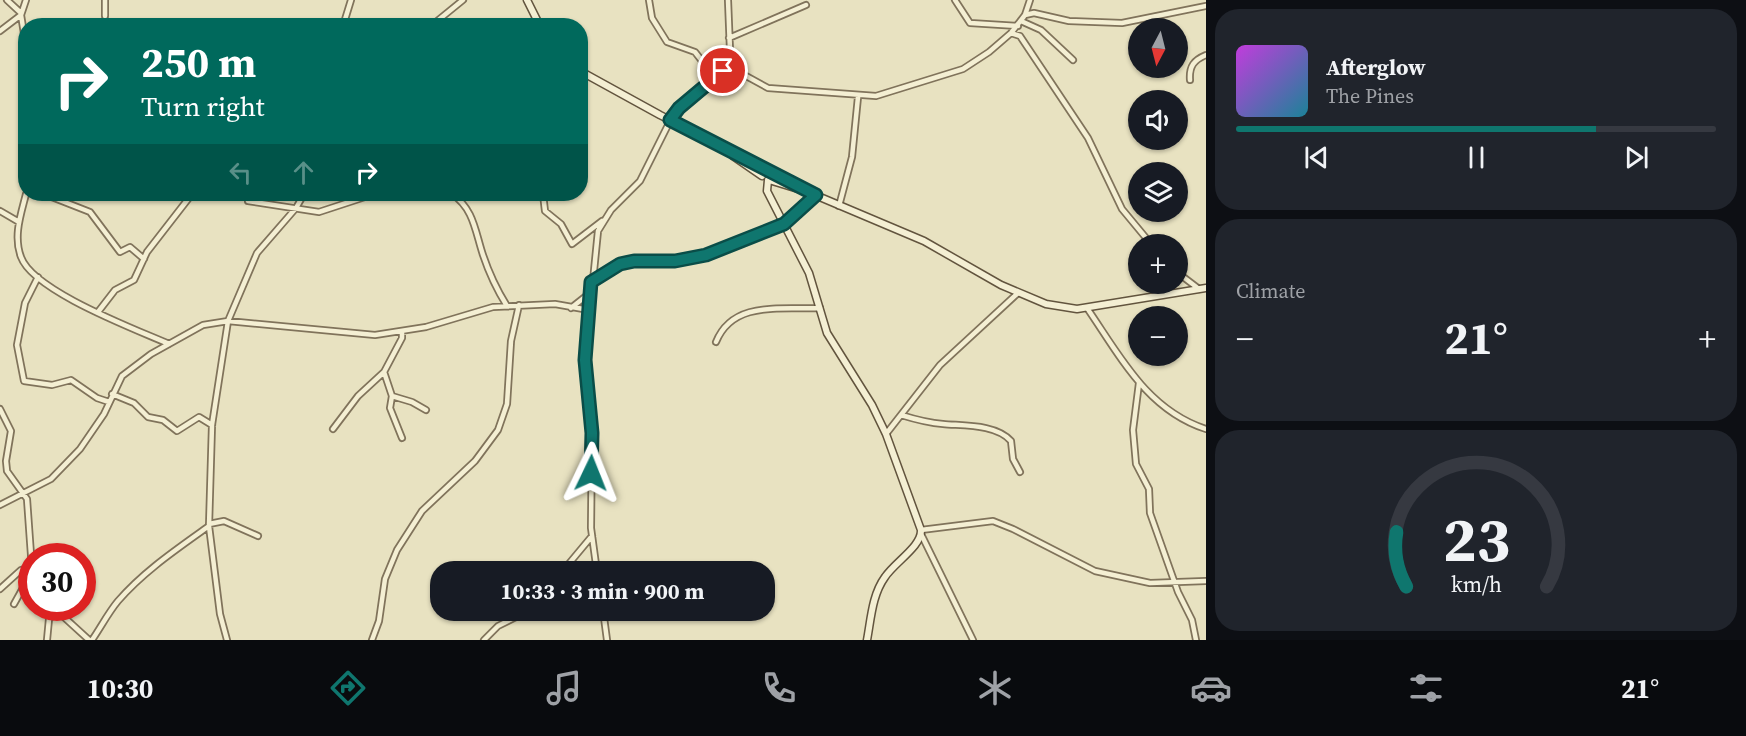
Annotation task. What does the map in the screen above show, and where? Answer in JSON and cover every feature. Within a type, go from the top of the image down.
[{"type":"main road","points":[[527,0],[536,18]]},
{"type":"main road","points":[[588,75],[808,192]]},
{"type":"main road","points":[[718,145],[765,178],[816,195],[941,248],[1018,293],[1060,308],[1087,308],[1202,289]]},
{"type":"main road","points":[[770,170],[763,171],[767,191],[809,273],[827,333],[867,396],[886,434],[922,533],[914,547],[896,561],[879,585],[867,640]]},
{"type":"street","points":[[7,0],[21,14]]},
{"type":"street","points":[[22,18],[26,0]]},
{"type":"street","points":[[105,0],[105,16]]},
{"type":"street","points":[[345,18],[351,0]]},
{"type":"street","points":[[441,18],[464,0]]},
{"type":"street","points":[[649,0],[652,18],[667,42],[695,52],[716,79]]},
{"type":"street","points":[[544,201],[545,211],[561,225],[572,244],[602,221],[640,181],[670,120],[689,99],[716,79],[726,65],[730,50],[728,0]]},
{"type":"street","points":[[955,0],[970,23],[1004,27],[1020,23],[1041,30],[1073,60]]},
{"type":"street","points":[[726,65],[768,88],[814,90],[858,97],[887,94],[953,74],[989,52],[1020,23],[1030,0]]},
{"type":"street","points":[[729,39],[806,5]]},
{"type":"street","points":[[1025,15],[1034,14],[1069,21],[1114,23],[1190,11],[1206,6]]},
{"type":"street","points":[[0,31],[21,14]]},
{"type":"street","points":[[1011,33],[1020,36],[1060,93],[1088,138],[1122,209],[1142,234]]},
{"type":"street","points":[[1190,80],[1190,68],[1193,62],[1206,55]]},
{"type":"street","points":[[838,206],[852,157],[858,97]]},
{"type":"street","points":[[591,282],[620,264],[644,260],[688,260],[706,255],[784,224],[816,195]]},
{"type":"street","points":[[24,201],[19,222],[20,255],[31,273],[80,305],[169,344]]},
{"type":"street","points":[[62,201],[90,212],[120,252],[130,247],[144,260]]},
{"type":"street","points":[[98,312],[115,290],[134,280],[144,260],[187,201]]},
{"type":"street","points":[[248,201],[319,212],[353,201]]},
{"type":"street","points":[[227,640],[220,614],[209,525],[212,425],[228,321],[257,253],[300,201]]},
{"type":"street","points":[[459,201],[468,209],[487,265],[507,306]]},
{"type":"street","points":[[0,212],[19,222]]},
{"type":"street","points":[[595,561],[590,505],[592,433],[585,360],[595,246],[602,221]]},
{"type":"street","points":[[38,278],[25,303],[17,345],[24,381],[52,385],[71,381],[97,398],[109,402]]},
{"type":"street","points":[[1188,280],[1202,289]]},
{"type":"street","points":[[571,308],[590,293]]},
{"type":"street","points":[[886,434],[940,365],[1018,293]]},
{"type":"street","points":[[0,505],[51,479],[80,449],[122,376],[169,344],[203,325],[228,321],[363,336],[402,332],[507,306],[555,304],[589,310]]},
{"type":"street","points":[[372,640],[379,621],[385,579],[397,550],[422,511],[475,461],[498,430],[507,404],[511,341],[519,305]]},
{"type":"street","points":[[716,342],[722,327],[744,312],[820,308]]},
{"type":"street","points":[[1087,308],[1138,382],[1178,419],[1206,429]]},
{"type":"street","points":[[333,429],[358,396],[384,372],[402,338],[402,332]]},
{"type":"street","points":[[384,372],[392,396],[390,408],[402,438]]},
{"type":"street","points":[[1138,382],[1133,430],[1136,464],[1149,489],[1150,513],[1175,584],[1192,620],[1196,640]]},
{"type":"street","points":[[112,394],[134,403],[148,417],[163,420],[177,431],[199,417],[212,425]]},
{"type":"street","points":[[392,396],[412,402],[426,410]]},
{"type":"street","points":[[0,409],[11,431],[6,460],[8,471],[25,494],[29,508],[30,543]]},
{"type":"street","points":[[901,415],[941,424],[971,426],[1005,436],[1011,441],[1013,459],[1020,472]]},
{"type":"street","points":[[0,471],[8,471]]},
{"type":"street","points":[[70,621],[91,640],[118,602],[141,579],[164,558],[209,525],[224,521],[258,536]]},
{"type":"street","points":[[973,640],[922,533],[993,521],[1004,524],[1095,571],[1150,583],[1175,584],[1206,581]]},
{"type":"street","points":[[571,561],[592,536]]},
{"type":"street","points":[[0,589],[18,573]]},
{"type":"street","points":[[14,604],[18,597]]},
{"type":"street","points":[[47,640],[49,621]]},
{"type":"street","points":[[484,640],[498,626],[508,621]]},
{"type":"street","points":[[604,621],[607,640]]},
{"type":"route","points":[[591,473],[591,414],[585,360],[591,282],[620,264],[644,260],[688,260],[706,255],[784,224],[816,195],[670,120],[679,108],[723,71]]}]
